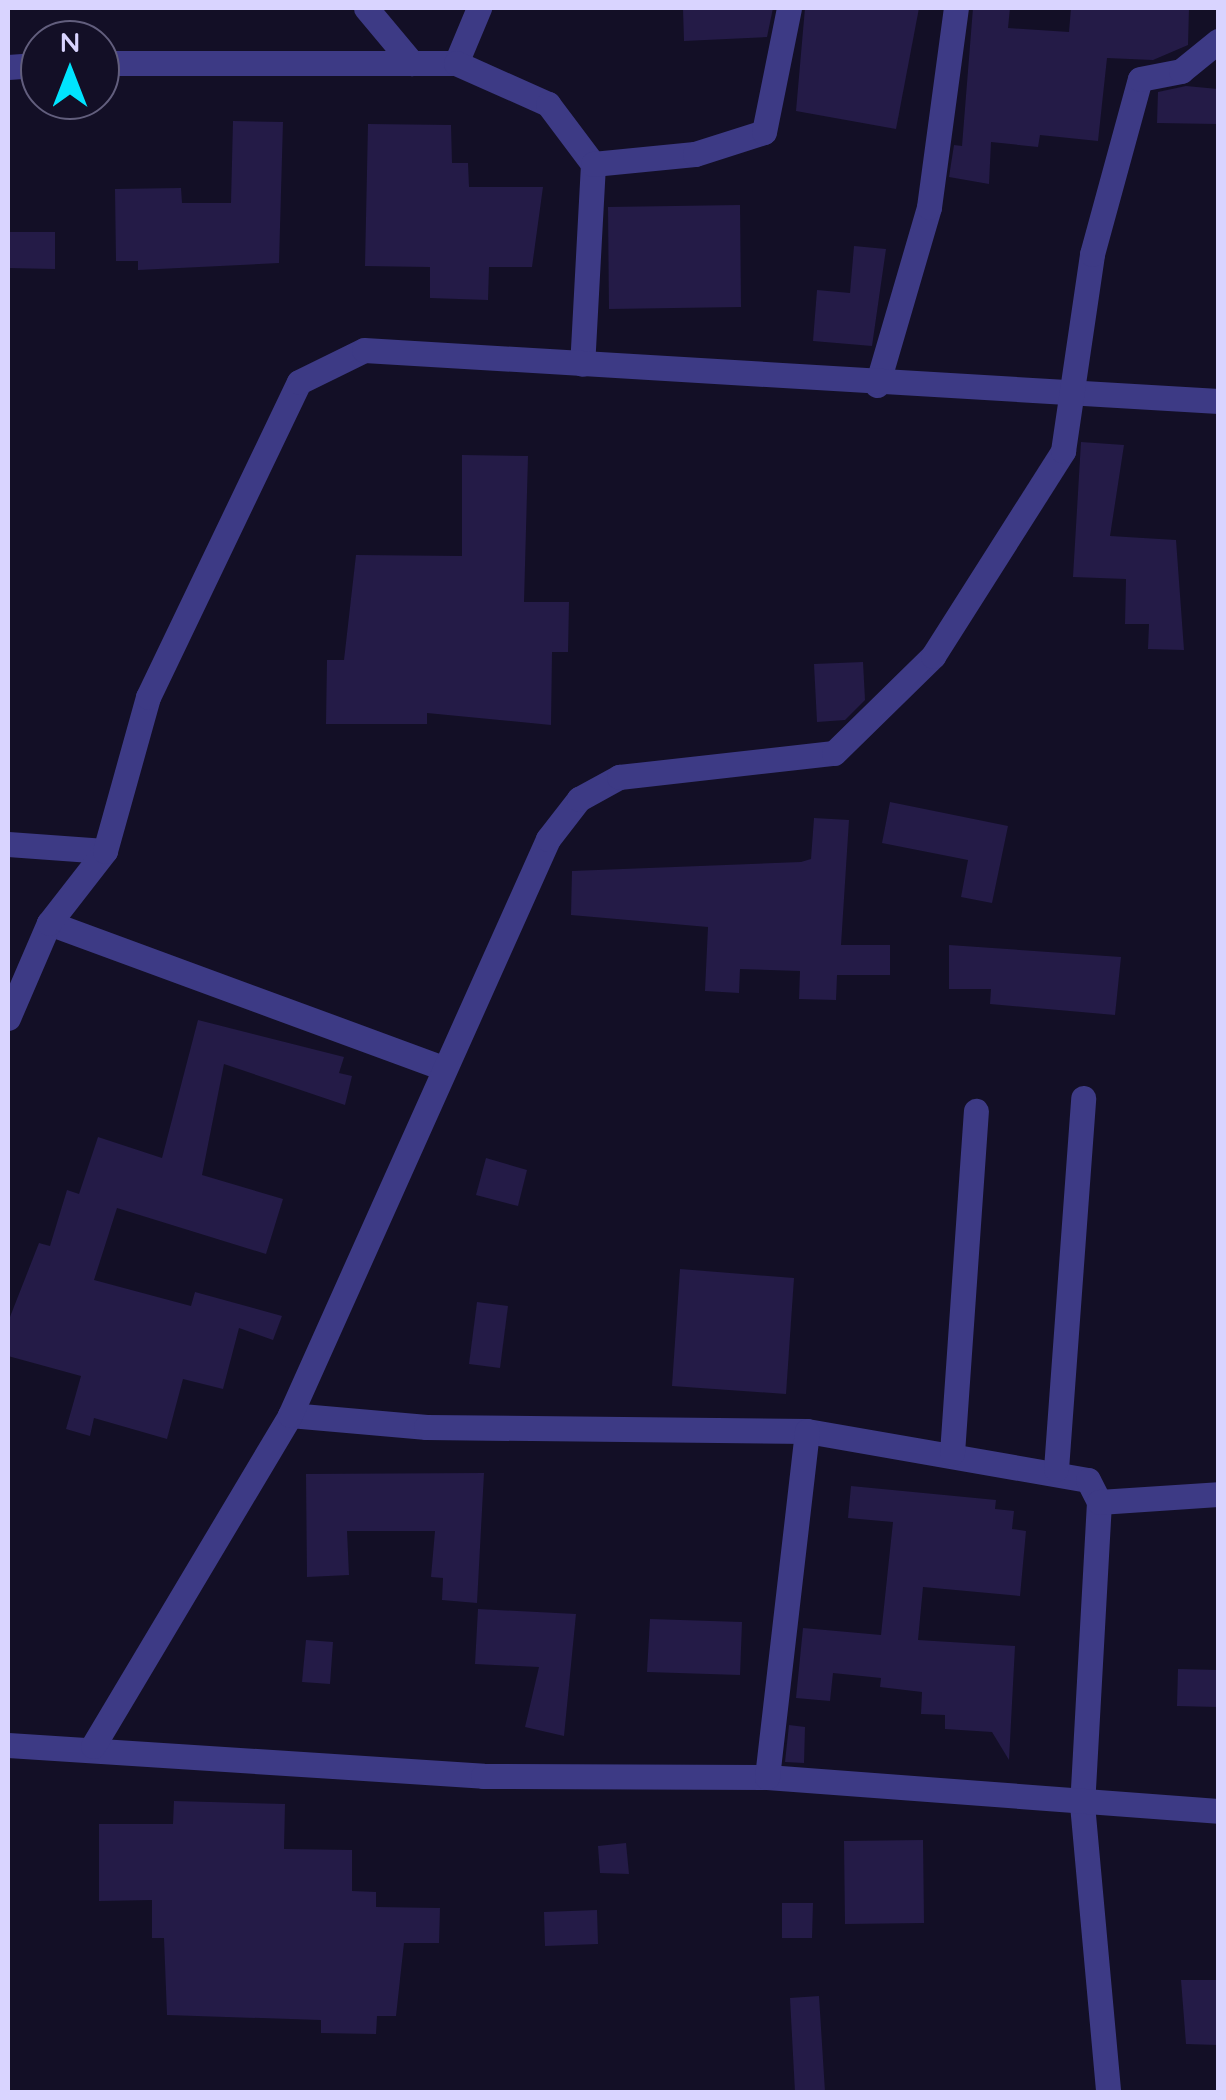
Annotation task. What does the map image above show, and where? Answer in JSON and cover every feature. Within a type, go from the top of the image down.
[{"type":"street","points":[[366,8],[412,63]]},
{"type":"street","points":[[456,63],[479,8]]},
{"type":"street","points":[[593,164],[696,154],[764,132],[788,8]]},
{"type":"street","points":[[877,385],[930,207],[956,8]]},
{"type":"street","points":[[93,1746],[290,1415],[548,839],[579,799],[619,777],[810,762],[878,718],[999,557],[1063,451],[1092,254],[1140,78],[1181,71],[1218,41]]},
{"type":"street","points":[[120,63],[456,63],[548,104],[593,164],[582,364]]},
{"type":"street","points":[[8,1018],[49,923],[105,851],[148,698],[299,382],[364,350],[877,385],[1218,401]]},
{"type":"street","points":[[8,844],[105,851]]},
{"type":"street","points":[[49,923],[444,1068]]},
{"type":"street","points":[[1056,1468],[1083,1098]]},
{"type":"street","points":[[952,1453],[976,1111]]},
{"type":"street","points":[[290,1415],[426,1426],[808,1431],[1056,1468],[1088,1480],[1099,1502],[1082,1804],[1108,2092]]},
{"type":"street","points":[[767,1777],[808,1431]]},
{"type":"street","points":[[1099,1502],[1218,1494]]},
{"type":"street","points":[[8,1746],[93,1746],[483,1776],[767,1777],[1218,1812]]},
{"type":"building","points":[[683,8],[773,8],[767,37],[684,41]]},
{"type":"building","points":[[805,8],[919,8],[896,129],[796,111]]},
{"type":"building","points":[[973,8],[1010,8],[1008,28],[1069,32],[1071,8],[1189,8],[1188,45],[1153,60],[1107,58],[1098,141],[1040,135],[1038,147],[991,142],[989,184],[949,177],[954,145],[962,146]]},
{"type":"building","points":[[1186,86],[1218,89],[1217,124],[1157,123],[1158,92]]},
{"type":"building","points":[[233,121],[283,122],[279,263],[138,270],[138,261],[116,261],[115,189],[181,188],[182,203],[231,203]]},
{"type":"building","points":[[368,124],[451,125],[452,163],[468,163],[469,187],[543,187],[532,267],[489,267],[488,300],[430,298],[430,267],[365,266]]},
{"type":"building","points":[[740,205],[741,307],[609,309],[608,207]]},
{"type":"building","points":[[8,232],[55,232],[55,269],[8,268]]},
{"type":"building","points":[[854,246],[886,249],[872,346],[813,341],[817,290],[850,293]]},
{"type":"building","points":[[1081,442],[1124,445],[1110,536],[1176,540],[1184,650],[1148,649],[1149,624],[1125,624],[1126,579],[1073,577]]},
{"type":"building","points":[[462,455],[528,456],[524,602],[569,602],[568,652],[552,652],[551,725],[427,713],[427,724],[326,724],[327,660],[344,660],[356,555],[462,556]]},
{"type":"building","points":[[863,662],[865,700],[845,720],[817,722],[814,664]]},
{"type":"building","points":[[890,802],[1008,826],[992,903],[961,897],[968,860],[882,843]]},
{"type":"building","points":[[814,818],[849,820],[841,945],[890,945],[890,975],[837,975],[836,1000],[799,999],[800,971],[740,969],[739,993],[705,991],[708,927],[571,915],[572,871],[801,862],[811,859]]},
{"type":"building","points":[[949,945],[1121,957],[1115,1015],[990,1004],[991,989],[949,989]]},
{"type":"building","points":[[198,1020],[344,1057],[339,1073],[352,1076],[345,1105],[224,1064],[202,1175],[283,1199],[266,1254],[117,1208],[94,1280],[191,1306],[195,1292],[282,1316],[273,1340],[239,1328],[223,1389],[183,1379],[167,1439],[94,1418],[90,1436],[66,1429],[81,1376],[8,1356],[8,1322],[39,1243],[50,1246],[67,1190],[79,1194],[98,1137],[162,1158]]},
{"type":"building","points":[[486,1158],[527,1170],[518,1206],[476,1195]]},
{"type":"building","points":[[680,1269],[794,1278],[786,1394],[672,1386]]},
{"type":"building","points":[[477,1302],[508,1306],[500,1368],[469,1364]]},
{"type":"building","points":[[484,1473],[477,1603],[442,1600],[443,1578],[431,1577],[435,1531],[347,1531],[349,1575],[307,1577],[306,1474]]},
{"type":"building","points":[[851,1486],[996,1500],[995,1509],[1014,1511],[1012,1529],[1026,1531],[1020,1596],[923,1587],[918,1640],[1015,1646],[1009,1760],[992,1732],[945,1729],[945,1715],[921,1714],[922,1692],[880,1687],[881,1678],[833,1673],[830,1701],[796,1698],[803,1628],[881,1635],[893,1522],[848,1518]]},
{"type":"building","points":[[478,1609],[576,1614],[564,1736],[525,1727],[539,1667],[475,1664]]},
{"type":"building","points":[[650,1619],[742,1622],[740,1675],[647,1672]]},
{"type":"building","points":[[306,1640],[333,1642],[330,1684],[302,1682]]},
{"type":"building","points":[[1178,1669],[1218,1670],[1218,1707],[1177,1706]]},
{"type":"building","points":[[789,1725],[805,1727],[804,1763],[785,1762]]},
{"type":"building","points":[[174,1801],[285,1804],[284,1849],[352,1850],[352,1891],[376,1892],[376,1907],[440,1908],[439,1943],[404,1943],[396,2016],[377,2016],[376,2034],[321,2033],[321,2020],[167,2015],[164,1938],[152,1938],[152,1900],[99,1901],[99,1824],[173,1824]]},
{"type":"building","points":[[923,1840],[924,1923],[845,1924],[844,1841]]},
{"type":"building","points":[[626,1843],[629,1874],[600,1873],[598,1846]]},
{"type":"building","points":[[782,1903],[813,1903],[812,1938],[782,1938]]},
{"type":"building","points":[[597,1910],[598,1944],[545,1946],[544,1912]]},
{"type":"building","points":[[1181,1980],[1218,1980],[1218,2045],[1186,2044]]},
{"type":"building","points":[[819,1996],[825,2092],[795,2092],[790,1998]]}]
